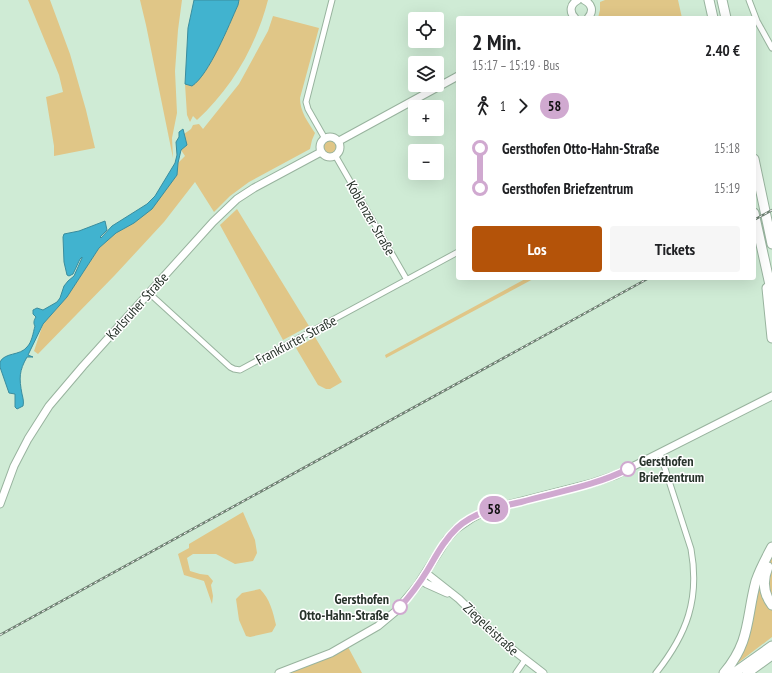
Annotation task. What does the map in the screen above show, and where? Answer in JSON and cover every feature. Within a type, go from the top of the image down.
[{"type":"highway","points":[[709,0],[713,16]]},
{"type":"highway","points":[[722,0],[726,16]]},
{"type":"highway","points":[[756,168],[772,244]]},
{"type":"highway","points":[[756,222],[772,294]]},
{"type":"highway","points":[[766,270],[772,338]]},
{"type":"highway","points":[[724,673],[738,654],[742,644],[746,633],[757,579],[772,547]]},
{"type":"highway","points":[[772,557],[764,578],[764,586],[765,593],[772,605]]},
{"type":"highway","points":[[734,673],[772,646]]},
{"type":"highway","points":[[747,673],[772,655]]},
{"type":"street","points":[[324,138],[308,109],[306,102],[332,0]]},
{"type":"street","points":[[571,16],[571,7],[578,0]]},
{"type":"street","points":[[584,0],[588,2],[592,9],[589,16]]},
{"type":"street","points":[[748,0],[755,16]]},
{"type":"street","points":[[756,19],[772,48]]},
{"type":"street","points":[[339,141],[456,77]]},
{"type":"street","points":[[330,136],[339,141],[340,149],[335,156],[327,157],[320,152],[320,143],[324,138],[330,136]]},
{"type":"street","name":"Karlsruher Straße","points":[[0,504],[14,466],[38,422],[49,406],[83,366],[213,222],[237,200],[254,188],[320,152]]},
{"type":"street","name":"Koblenzer Straße","points":[[335,156],[407,280]]},
{"type":"street","name":"Frankfurter Straße","points":[[149,293],[230,367],[240,370],[456,253]]},
{"type":"street","points":[[279,673],[331,653],[378,626],[404,603],[426,573],[447,539],[456,529],[472,518],[501,507],[601,480],[625,471],[771,397]]},
{"type":"street","points":[[656,673],[678,641],[690,614],[694,597],[691,549],[660,453]]},
{"type":"street","name":"Ziegeleistraße","points":[[426,573],[459,599],[499,639],[543,673]]},
{"type":"street","name":"Ziegeleistraße","points":[[421,580],[459,599]]},
{"type":"street","points":[[516,673],[525,660]]},
{"type":"shaded area","points":[[28,0],[50,0],[70,54],[95,148],[54,156],[54,146],[46,97],[63,92],[59,75]]},
{"type":"shaded area","points":[[140,0],[182,0],[175,71],[177,113],[172,138],[173,158],[146,25]]},
{"type":"shaded area","points":[[239,0],[268,0],[257,34],[232,80],[210,108],[197,120],[193,116],[190,122],[187,115],[185,84],[192,86],[238,5]]},
{"type":"shaded area","points":[[605,0],[678,0],[682,16],[598,16],[600,2]]},
{"type":"shaded area","points":[[273,16],[319,28],[300,98],[303,112],[315,133],[310,149],[249,182],[230,196],[214,212],[195,182],[164,222],[38,354],[34,351],[43,324],[67,297],[99,248],[116,233],[134,223],[177,175],[178,163],[185,156],[181,150],[187,145],[184,134],[191,129],[193,125],[199,124],[203,129],[239,84],[268,31]]},
{"type":"shaded area","points":[[330,138],[337,143],[338,146],[333,153],[330,154],[323,149],[322,146],[327,139]]},
{"type":"shaded area","points":[[237,209],[309,326],[283,340],[220,225]]},
{"type":"shaded area","points":[[523,280],[531,280],[386,358],[385,355]]},
{"type":"shaded area","points":[[315,337],[342,382],[330,389],[326,389],[318,385],[296,348]]},
{"type":"shaded area","points":[[243,512],[255,540],[257,553],[253,561],[235,564],[216,554],[193,554],[187,558],[190,571],[208,575],[213,581],[211,585],[213,596],[212,604],[204,581],[184,575],[178,554],[189,548],[189,544]]},
{"type":"shaded area","points":[[772,549],[772,637],[734,666],[758,581]]},
{"type":"shaded area","points":[[260,589],[269,601],[276,625],[272,632],[250,637],[246,636],[239,620],[236,599],[242,593]]},
{"type":"shaded area","points":[[348,647],[362,673],[285,673],[316,663]]},
{"type":"water","points":[[194,0],[239,0],[212,61],[205,72],[192,86],[185,84],[188,28]]},
{"type":"water","points":[[183,129],[187,145],[181,150],[177,175],[152,209],[134,223],[116,233],[99,248],[67,297],[43,324],[28,355],[33,357],[27,357],[22,366],[20,383],[23,406],[17,409],[15,407],[15,394],[9,393],[0,367],[0,362],[5,357],[21,352],[29,345],[35,326],[34,322],[36,317],[33,314],[33,310],[37,308],[43,310],[57,302],[64,286],[74,276],[82,257],[73,274],[69,276],[67,275],[64,262],[64,234],[79,231],[105,221],[107,230],[100,237],[101,238],[112,226],[147,204],[155,196],[175,163],[177,155],[176,142],[179,137],[179,132]]},
{"type":"railway","points":[[756,219],[772,210]]},
{"type":"railway","points":[[0,635],[645,280]]},
{"type":"bus line","name":"58","points":[[400,607],[426,573],[447,539],[466,521],[482,513],[601,480],[628,469]]},
{"type":"place","name":"Gersthofen Briefzentrum","points":[[628,469]]},
{"type":"place","name":"Gersthofen Otto-Hahn-Straße","points":[[400,607]]}]
